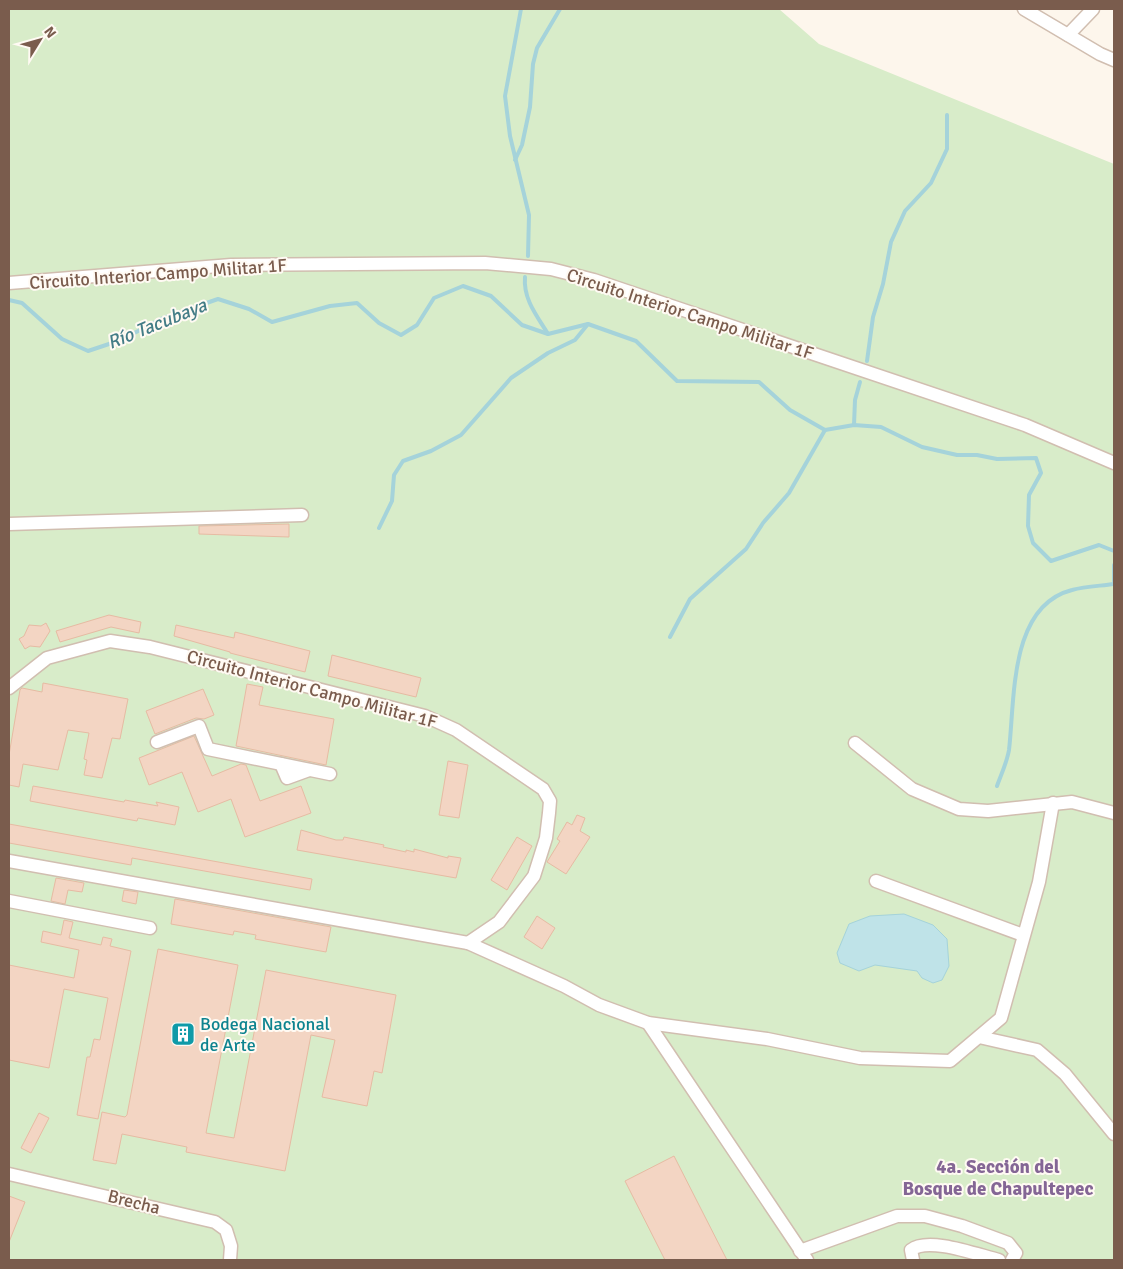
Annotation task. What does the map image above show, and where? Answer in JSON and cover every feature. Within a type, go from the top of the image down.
[{"type":"street","points":[[1024,9],[1114,60]]},
{"type":"street","points":[[1068,35],[1093,9]]},
{"type":"street","name":"Circuito Interior Campo Militar 1F","points":[[9,283],[231,265],[484,263],[551,269],[594,280],[1024,425],[1114,463]]},
{"type":"street","points":[[9,524],[302,515]]},
{"type":"street","name":"Circuito Interior Campo Militar 1F","points":[[9,688],[47,658],[110,641],[160,649],[425,716],[456,730],[543,789],[550,801],[546,838],[534,876],[499,922],[468,943]]},
{"type":"street","points":[[157,742],[199,726],[208,749],[330,774]]},
{"type":"street","points":[[855,743],[912,789],[959,809],[988,811],[1072,802],[1114,813]]},
{"type":"street","points":[[9,861],[468,943],[564,986],[599,1006],[648,1022],[767,1039],[860,1058],[950,1061],[1002,1018],[1023,935],[1039,882],[1053,804]]},
{"type":"street","points":[[876,881],[1023,935]]},
{"type":"street","points":[[9,901],[150,928]]},
{"type":"street","points":[[648,1022],[803,1255],[897,1216],[924,1216],[962,1226],[1008,1243],[1016,1253],[1012,1260]]},
{"type":"street","points":[[978,1038],[1037,1050],[1065,1074],[1114,1134]]},
{"type":"street","name":"Brecha","points":[[9,1174],[215,1222],[226,1230],[230,1246],[230,1260]]},
{"type":"street","points":[[913,1260],[911,1250],[916,1246],[933,1245],[999,1260]]},
{"type":"green space","points":[[9,9],[779,9],[819,44],[1114,164],[1114,1260],[9,1260]]},
{"type":"water","points":[[904,914],[933,925],[947,939],[949,966],[942,980],[933,983],[922,978],[917,971],[875,965],[859,971],[840,963],[837,953],[849,924],[870,916]]},
{"type":"building","points":[[289,524],[289,537],[199,534],[199,526]]},
{"type":"building","points":[[109,615],[141,622],[139,633],[111,627],[60,642],[56,631]]},
{"type":"building","points":[[46,623],[50,631],[40,647],[30,646],[25,649],[19,639],[24,636],[29,625],[41,626]]},
{"type":"building","points":[[176,625],[234,638],[235,632],[310,651],[305,672],[230,653],[174,636]]},
{"type":"building","points":[[332,655],[421,678],[416,697],[328,676]]},
{"type":"building","points":[[43,683],[128,699],[120,739],[112,738],[102,778],[84,775],[87,760],[84,759],[89,733],[68,730],[58,770],[23,764],[19,787],[9,785],[9,755],[20,690],[22,688],[42,692]]},
{"type":"building","points":[[247,684],[263,687],[259,705],[334,719],[326,765],[236,746]]},
{"type":"building","points":[[203,689],[214,715],[204,719],[196,718],[155,734],[146,711]]},
{"type":"building","points":[[194,736],[212,776],[241,764],[246,765],[260,801],[301,786],[311,813],[245,837],[231,799],[198,812],[182,772],[149,785],[139,758]]},
{"type":"building","points":[[448,761],[468,765],[459,818],[439,815]]},
{"type":"building","points":[[33,786],[124,802],[125,800],[158,806],[156,802],[179,807],[175,825],[138,818],[137,821],[30,801]]},
{"type":"building","points":[[577,815],[585,818],[580,831],[590,837],[566,874],[547,862],[560,841],[557,839],[567,822],[572,825]]},
{"type":"building","points":[[9,824],[312,879],[310,890],[132,858],[131,865],[9,843]]},
{"type":"building","points":[[301,830],[336,840],[343,840],[344,837],[384,845],[383,847],[406,852],[406,850],[414,852],[414,849],[448,858],[448,856],[461,858],[456,878],[297,850]]},
{"type":"building","points":[[517,837],[532,846],[507,890],[491,880]]},
{"type":"building","points":[[56,878],[84,883],[82,892],[68,890],[65,904],[51,901]]},
{"type":"building","points":[[124,890],[138,892],[136,904],[122,901]]},
{"type":"building","points":[[175,899],[331,927],[326,952],[255,939],[256,935],[234,931],[233,935],[171,924]]},
{"type":"building","points":[[537,916],[555,928],[542,949],[524,937]]},
{"type":"building","points":[[64,920],[73,922],[69,938],[101,945],[103,937],[112,939],[110,946],[131,951],[98,1119],[77,1115],[87,1057],[90,1057],[94,1039],[100,1040],[108,998],[64,989],[49,1068],[9,1060],[9,965],[74,978],[79,950],[41,942],[43,931],[61,935]]},
{"type":"building","points":[[158,949],[238,965],[206,1133],[234,1138],[266,970],[396,995],[382,1073],[374,1071],[367,1106],[322,1097],[335,1040],[311,1035],[285,1171],[186,1152],[187,1147],[122,1134],[116,1164],[93,1160],[102,1112],[125,1117],[127,1115]]},
{"type":"building","points":[[39,1113],[49,1118],[31,1153],[21,1148]]},
{"type":"building","points":[[674,1156],[727,1260],[665,1260],[625,1181]]},
{"type":"building","points":[[9,1196],[25,1202],[9,1242]]},
{"type":"waterway","points":[[521,9],[505,96],[510,136],[529,215],[528,256]]},
{"type":"waterway","points":[[515,160],[522,145],[530,107],[533,64],[537,48],[560,9]]},
{"type":"waterway","points":[[867,361],[873,317],[883,284],[891,242],[905,211],[931,183],[947,149],[947,115]]},
{"type":"waterway","points":[[525,277],[528,300],[548,334]]},
{"type":"waterway","name":"Río Tacubaya","points":[[9,300],[22,303],[62,339],[88,351],[121,340],[161,319],[218,299],[249,309],[272,322],[330,306],[357,303],[379,323],[401,335],[417,325],[434,298],[463,286],[491,296],[522,325],[548,334],[588,324],[636,341],[677,381],[759,382],[790,410],[825,430],[854,425],[881,427],[922,447],[957,455],[977,455],[997,459],[1036,458],[1041,473],[1029,495],[1028,526],[1033,543],[1051,561],[1099,545],[1114,551]]},
{"type":"waterway","points":[[379,528],[392,501],[394,475],[403,461],[431,451],[461,435],[511,378],[548,353],[575,340],[588,324]]},
{"type":"waterway","points":[[854,425],[855,400],[860,382]]},
{"type":"waterway","points":[[670,637],[690,599],[746,549],[763,523],[789,493],[825,430]]},
{"type":"waterway","name":"Río Tacubaya","points":[[1114,565],[1114,581]]},
{"type":"waterway","points":[[997,786],[1009,750],[1019,657],[1026,634],[1036,615],[1051,599],[1072,590],[1114,584]]},
{"type":"place","name":"Bodega Nacional de Arte","points":[[183,1034]]},
{"type":"district","name":"4a. Sección del Bosque de Chapultepec","points":[[998,1178]]}]
